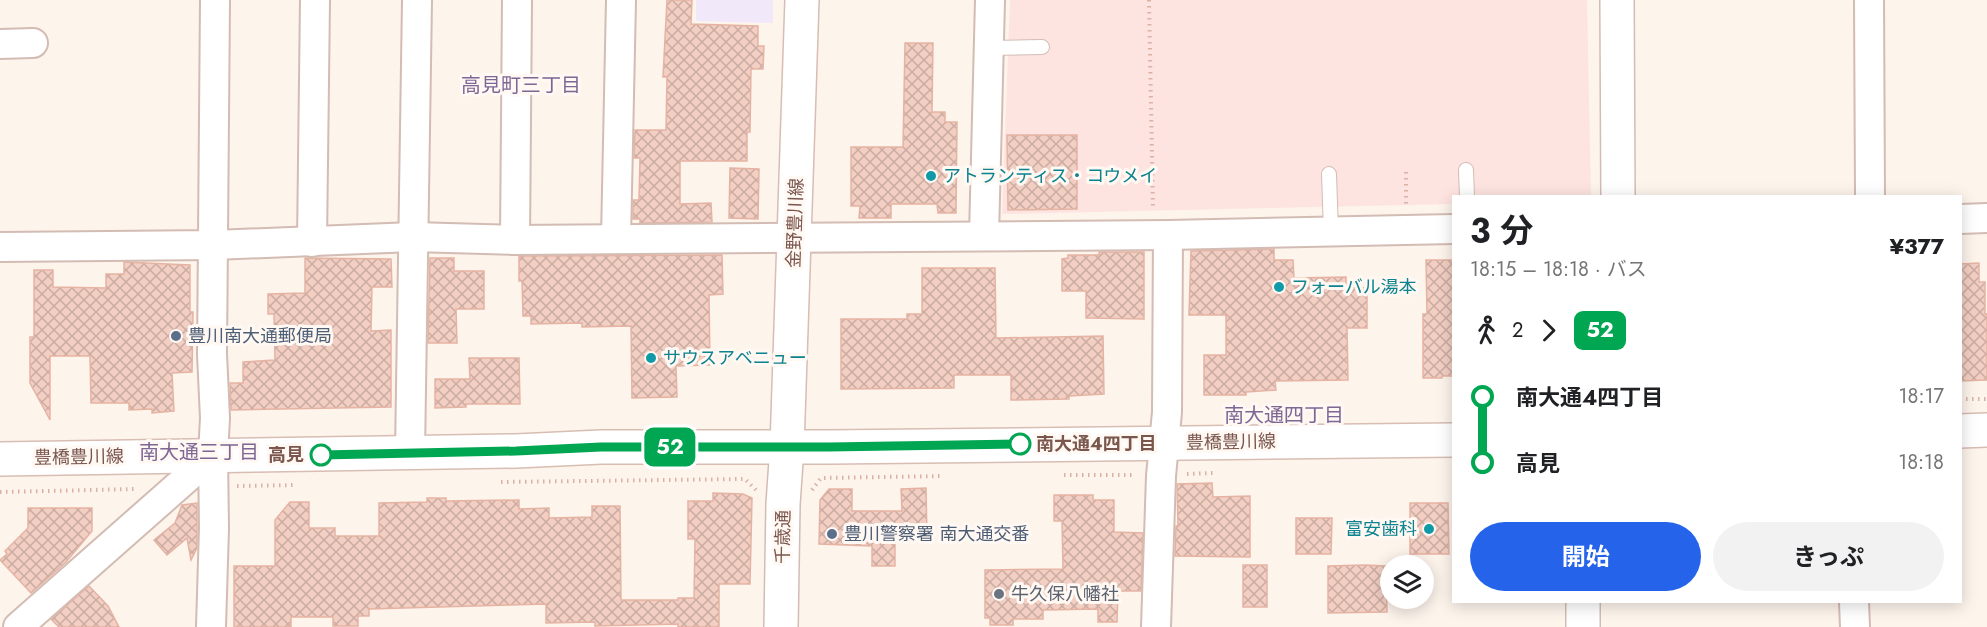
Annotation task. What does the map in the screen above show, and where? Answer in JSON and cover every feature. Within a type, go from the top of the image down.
[{"type":"main road","name":"金野豊川線","points":[[787,447],[802,0]]},
{"type":"main road","points":[[1617,0],[1618,195]]},
{"type":"main road","points":[[1962,431],[1987,430]]},
{"type":"main road","name":"豊橋豊川線","points":[[0,459],[516,451],[601,447],[1452,440]]},
{"type":"main road","name":"千歳通","points":[[781,627],[783,504],[787,447]]},
{"type":"main road","points":[[1583,603],[1583,627]]},
{"type":"street","points":[[212,627],[215,0]]},
{"type":"street","points":[[312,242],[315,0]]},
{"type":"street","points":[[410,453],[417,0]]},
{"type":"street","points":[[515,240],[517,0]]},
{"type":"street","points":[[616,238],[621,0]]},
{"type":"street","points":[[984,236],[990,0]]},
{"type":"street","points":[[1869,0],[1870,195]]},
{"type":"street","points":[[0,44],[33,43]]},
{"type":"street","points":[[1962,219],[1987,218]]},
{"type":"street","points":[[0,247],[214,245],[413,237],[515,240],[984,236],[1161,226],[1331,232],[1452,229]]},
{"type":"street","points":[[1156,627],[1161,476],[1167,412],[1161,226]]},
{"type":"street","points":[[18,627],[213,455]]},
{"type":"street","points":[[1854,603],[1855,627]]},
{"type":"lane","points":[[988,48],[1042,47]]},
{"type":"lane","points":[[1466,170],[1467,195]]},
{"type":"lane","points":[[1329,174],[1331,232]]},
{"type":"path","points":[[1149,0],[1161,226]]},
{"type":"path","points":[[1406,172],[1407,230]]},
{"type":"path","points":[[1962,399],[1987,399]]},
{"type":"path","points":[[1059,475],[1161,476],[1221,473]]},
{"type":"path","points":[[809,493],[821,478],[953,476]]},
{"type":"path","points":[[493,482],[745,479],[760,494]]},
{"type":"path","points":[[213,487],[300,485]]},
{"type":"path","points":[[0,492],[174,488]]},
{"type":"shaded area","points":[[696,0],[773,0],[773,23],[696,21]]},
{"type":"shaded area","points":[[1010,0],[1587,0],[1591,195],[1452,195],[1452,204],[1002,214]]},
{"type":"building","points":[[667,0],[692,0],[691,24],[758,26],[758,46],[764,46],[763,69],[751,69],[747,161],[680,161],[680,204],[711,203],[712,222],[640,223],[640,219],[633,219],[633,200],[639,200],[640,158],[634,158],[635,130],[666,130],[667,77],[663,77]]},
{"type":"building","points":[[905,43],[933,43],[932,112],[945,112],[945,122],[957,122],[956,213],[938,213],[937,204],[891,204],[891,218],[859,218],[860,206],[851,206],[851,147],[903,147]]},
{"type":"building","points":[[1007,135],[1077,135],[1077,209],[1008,210]]},
{"type":"building","points":[[730,168],[759,169],[758,219],[729,218]]},
{"type":"building","points":[[1274,249],[1274,260],[1293,260],[1294,278],[1346,277],[1346,287],[1367,288],[1367,328],[1347,328],[1348,380],[1275,381],[1276,390],[1246,392],[1246,395],[1204,395],[1204,355],[1226,355],[1226,315],[1189,315],[1191,251]]},
{"type":"building","points":[[1099,252],[1144,252],[1144,319],[1086,318],[1086,291],[1062,291],[1062,259],[1068,258],[1068,255],[1099,255]]},
{"type":"building","points":[[722,255],[723,294],[709,295],[710,365],[676,366],[677,397],[632,398],[631,326],[582,327],[582,323],[531,324],[531,316],[523,316],[519,256]]},
{"type":"building","points":[[305,258],[391,259],[392,287],[372,287],[371,331],[391,330],[391,407],[231,410],[230,383],[243,383],[243,362],[275,360],[274,314],[268,314],[268,294],[305,293]]},
{"type":"building","points":[[430,258],[454,258],[454,271],[484,271],[484,309],[456,309],[457,343],[428,343]]},
{"type":"building","points":[[1426,260],[1452,260],[1452,376],[1423,378],[1423,314],[1427,314]]},
{"type":"building","points":[[124,262],[190,265],[190,312],[193,312],[192,372],[172,373],[174,411],[152,413],[152,409],[129,410],[129,403],[91,403],[90,356],[50,356],[50,420],[30,383],[30,337],[34,337],[34,270],[53,270],[53,287],[106,288],[106,274],[124,274]]},
{"type":"building","points":[[1979,263],[1979,282],[1985,282],[1987,380],[1962,381],[1962,264]]},
{"type":"building","points":[[922,268],[995,268],[996,338],[1103,336],[1104,394],[1069,396],[1069,399],[1011,400],[1011,375],[954,375],[954,388],[841,389],[841,319],[907,319],[907,314],[922,314]]},
{"type":"building","points":[[469,358],[519,358],[520,404],[466,404],[466,407],[435,408],[435,379],[470,379]]},
{"type":"building","points":[[1212,483],[1213,497],[1250,496],[1250,557],[1175,556],[1176,526],[1178,526],[1177,484]]},
{"type":"building","points":[[926,488],[927,537],[895,538],[895,566],[872,566],[872,546],[819,544],[820,500],[829,489],[852,489],[852,511],[902,511],[901,489]]},
{"type":"building","points":[[713,493],[743,494],[752,498],[750,584],[719,584],[719,627],[678,627],[678,624],[595,626],[595,622],[546,623],[546,604],[369,609],[369,616],[358,616],[358,626],[333,626],[333,617],[291,617],[291,627],[234,627],[234,566],[275,566],[275,520],[290,502],[309,502],[309,528],[335,528],[335,536],[379,536],[379,503],[427,502],[427,498],[446,498],[446,501],[519,500],[519,509],[549,508],[549,518],[592,517],[592,506],[620,506],[621,600],[678,600],[678,598],[694,598],[695,539],[688,539],[688,501],[713,501]]},
{"type":"building","points":[[1054,495],[1093,495],[1093,500],[1114,500],[1114,532],[1143,533],[1141,591],[1118,591],[1117,622],[1098,622],[1098,609],[1043,610],[1043,619],[1013,619],[1013,625],[990,625],[990,618],[985,618],[985,570],[1063,569],[1062,521],[1054,521]]},
{"type":"building","points":[[197,503],[197,548],[191,560],[187,538],[167,555],[154,540],[175,523],[182,505]]},
{"type":"building","name":"富安歯科","points":[[1410,503],[1448,503],[1449,554],[1410,554]]},
{"type":"building","points":[[28,508],[92,508],[92,531],[66,562],[31,593],[0,560],[7,554],[5,551],[28,528]]},
{"type":"building","points":[[1296,518],[1332,518],[1331,554],[1296,554]]},
{"type":"building","points":[[1243,565],[1267,565],[1267,607],[1243,607]]},
{"type":"building","points":[[1328,566],[1380,566],[1380,609],[1387,609],[1387,612],[1328,613]]},
{"type":"building","points":[[89,586],[108,606],[119,627],[59,627],[51,619]]},
{"type":"bus line","name":"52","points":[[321,455],[601,447],[1020,444]]},
{"type":"place","name":"アトランティス・コウメイ","points":[[931,176]]},
{"type":"place","name":"フォーバル湯本","points":[[1279,287]]},
{"type":"place","name":"豊川南大通郵便局","points":[[176,336]]},
{"type":"place","name":"サウスアベニュー","points":[[651,358]]},
{"type":"place","name":"南大通4四丁目","points":[[1020,444]]},
{"type":"place","name":"高見","points":[[321,455]]},
{"type":"place","name":"富安歯科","points":[[1429,529]]},
{"type":"place","name":"豊川警察署 南大通交番","points":[[832,534]]},
{"type":"place","name":"牛久保八幡社","points":[[999,594]]},
{"type":"district","name":"高見町三丁目","points":[[521,85]]},
{"type":"district","name":"南大通四丁目","points":[[1284,415]]},
{"type":"district","name":"南大通三丁目","points":[[199,452]]}]
